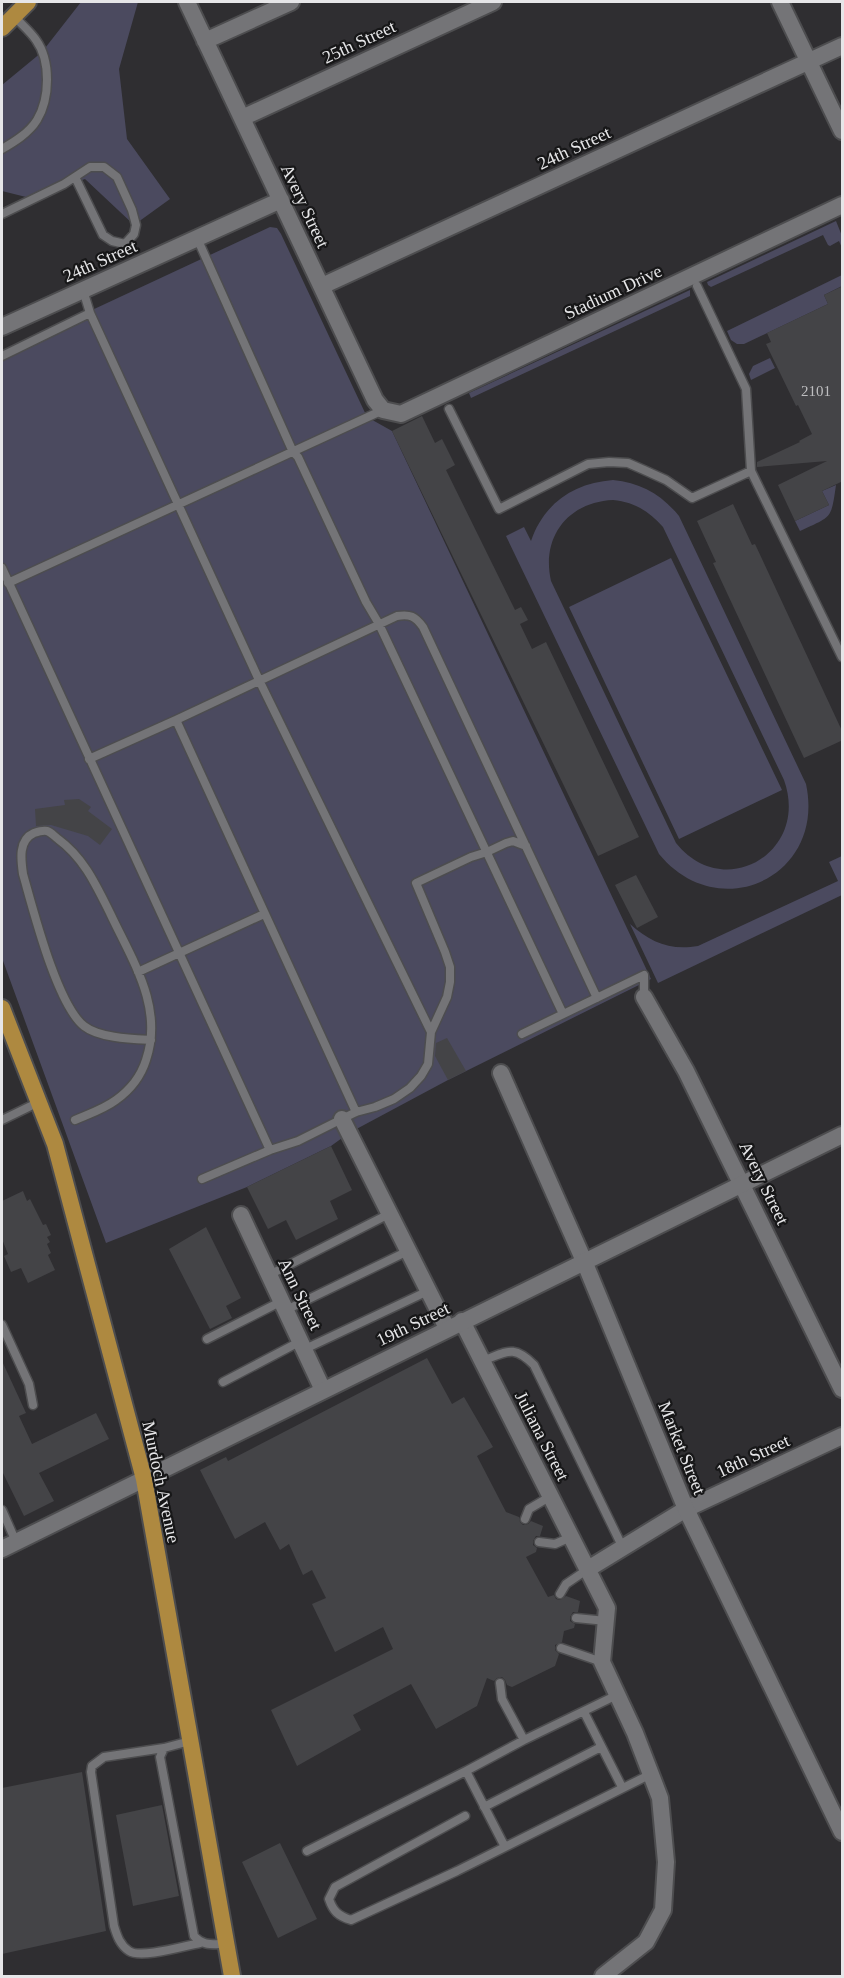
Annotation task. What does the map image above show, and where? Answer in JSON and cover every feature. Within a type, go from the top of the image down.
[{"type":"main road","points":[[2,28],[28,2]]},
{"type":"main road","name":"Murdoch Avenue","points":[[2,1008],[55,1144],[144,1479],[232,1977]]},
{"type":"street","name":"Avery Street","points":[[187,2],[375,400],[383,410]]},
{"type":"street","points":[[206,41],[291,2]]},
{"type":"street","name":"25th Street","points":[[242,118],[493,2]]},
{"type":"street","points":[[780,2],[843,130]]},
{"type":"street","name":"24th Street","points":[[322,286],[843,46]]},
{"type":"street","name":"24th Street","points":[[2,327],[281,200]]},
{"type":"street","name":"Stadium Drive","points":[[383,410],[401,414],[843,205]]},
{"type":"street","name":"Avery Street","points":[[644,996],[686,1071],[843,1389]]},
{"type":"street","name":"Market Street","points":[[501,1073],[584,1261],[686,1509],[843,1832]]},
{"type":"street","name":"Juliana Street","points":[[349,1115],[389,1214],[428,1291],[482,1361],[607,1608],[602,1662]]},
{"type":"street","name":"19th Street","points":[[9,1545],[843,1135]]},
{"type":"street","name":"Ann Street","points":[[241,1215],[324,1390]]},
{"type":"street","name":"18th Street","points":[[588,1569],[686,1509],[843,1436]]},
{"type":"street","points":[[602,1662],[660,1798],[665,1851],[663,1910],[646,1941],[603,1977]]},
{"type":"lane","points":[[2,149],[16,141],[37,120],[48,83],[45,59],[37,41],[14,16]]},
{"type":"lane","points":[[2,214],[90,167],[104,167],[117,177],[132,210],[136,225],[134,234],[125,244],[112,241],[103,235],[75,177]]},
{"type":"lane","points":[[197,238],[293,452],[298,457],[366,602],[379,624],[563,1014]]},
{"type":"lane","points":[[697,286],[746,389],[751,471],[843,657]]},
{"type":"lane","points":[[82,290],[90,314],[260,680],[431,1032]]},
{"type":"lane","points":[[2,356],[90,314]]},
{"type":"lane","points":[[449,409],[499,509],[588,464],[628,463],[666,480],[692,498],[751,471]]},
{"type":"lane","points":[[8,583],[383,410]]},
{"type":"lane","points":[[2,568],[270,1150]]},
{"type":"lane","points":[[89,759],[397,616],[408,615],[417,618],[597,998]]},
{"type":"lane","points":[[176,720],[264,914],[349,1115]]},
{"type":"lane","points":[[75,1120],[117,1100],[133,1085],[143,1069],[151,1040],[153,1021],[147,994],[138,972],[83,862],[68,846],[46,831],[38,831],[30,835],[22,848],[23,874],[51,969],[76,1019],[85,1028],[111,1036],[151,1040]]},
{"type":"lane","points":[[202,1179],[270,1150],[298,1141],[349,1115],[394,1099],[410,1089],[428,1064],[431,1032],[447,997],[450,982],[450,967],[416,883],[471,857],[513,841],[526,846]]},
{"type":"lane","points":[[138,972],[264,914]]},
{"type":"lane","points":[[522,1034],[644,975],[644,996]]},
{"type":"lane","points":[[2,1120],[39,1102]]},
{"type":"lane","points":[[269,1275],[389,1214]]},
{"type":"lane","points":[[207,1339],[408,1251]]},
{"type":"lane","points":[[223,1382],[428,1291]]},
{"type":"lane","points":[[2,1325],[29,1384],[33,1405]]},
{"type":"lane","points":[[482,1361],[516,1351],[534,1365],[623,1548]]},
{"type":"lane","points":[[525,1519],[529,1509],[550,1496]]},
{"type":"lane","points":[[2,1510],[9,1545]]},
{"type":"lane","points":[[539,1542],[555,1544],[572,1537]]},
{"type":"lane","points":[[560,1594],[567,1584],[588,1569]]},
{"type":"lane","points":[[576,1618],[606,1621]]},
{"type":"lane","points":[[561,1648],[602,1662]]},
{"type":"lane","points":[[500,1683],[502,1699],[524,1740]]},
{"type":"lane","points":[[307,1851],[617,1695]]},
{"type":"lane","points":[[584,1712],[622,1787]]},
{"type":"lane","points":[[190,1741],[164,1748],[104,1757],[92,1766],[91,1772],[114,1926],[119,1941],[129,1951],[139,1955],[200,1943],[225,1944]]},
{"type":"lane","points":[[484,1807],[601,1747]]},
{"type":"lane","points":[[164,1748],[160,1757],[191,1926],[194,1936],[200,1943]]},
{"type":"lane","points":[[466,1771],[505,1847]]},
{"type":"lane","points":[[465,1816],[335,1887],[329,1899],[332,1909],[340,1917],[351,1920],[651,1774]]},
{"type":"shaded area","points":[[81,2],[138,2],[119,69],[127,139],[170,199],[134,225],[85,179],[30,198],[2,191],[2,85],[42,52]]},
{"type":"shaded area","points":[[836,221],[842,236],[842,248],[839,241],[828,245],[823,235],[711,287],[708,285],[707,282]]},
{"type":"shaded area","points":[[270,227],[277,228],[281,234],[367,417],[392,431],[651,979],[448,1080],[349,1133],[331,1146],[247,1187],[106,1243],[2,958],[2,352]]},
{"type":"shaded area","points":[[842,275],[842,286],[824,295],[828,304],[744,344],[737,344],[731,340],[727,331]]},
{"type":"shaded area","points":[[690,290],[690,296],[471,398],[469,393]]},
{"type":"shaded area","points":[[770,358],[775,368],[751,380],[749,374],[753,366]]},
{"type":"shaded area","points":[[613,480],[641,487],[658,496],[679,516],[806,784],[808,816],[800,844],[784,866],[762,881],[737,888],[710,887],[683,876],[659,854],[506,536],[524,527],[531,541],[544,516],[562,497],[586,485]],"holes":[[[613,500],[641,508],[663,527],[784,780],[789,806],[785,829],[774,847],[758,861],[738,868],[717,869],[695,860],[676,843],[551,581],[550,550],[561,525],[583,507]]]},
{"type":"shaded area","points":[[836,485],[833,505],[828,516],[800,531],[795,521],[829,505],[822,491]]},
{"type":"shaded area","points":[[671,558],[782,790],[679,839],[569,607]]},
{"type":"shaded area","points":[[842,856],[842,895],[658,983],[630,924],[645,936],[661,944],[678,947],[698,946],[838,881],[829,862]]},
{"type":"building","points":[[843,286],[843,481],[822,491],[829,505],[795,521],[778,485],[827,461],[757,467],[757,462],[812,434],[766,344],[771,342],[767,333],[828,304],[824,295]]},
{"type":"building","points":[[422,416],[435,443],[442,439],[455,465],[446,470],[515,610],[521,607],[528,620],[520,624],[532,649],[546,642],[639,837],[598,856],[392,431]]},
{"type":"building","points":[[733,504],[752,545],[755,544],[843,733],[843,740],[804,758],[713,563],[716,562],[697,521]]},
{"type":"building","points":[[79,799],[91,807],[88,811],[112,829],[100,845],[88,836],[51,825],[36,826],[35,809],[65,805],[64,800]]},
{"type":"building","points":[[636,875],[658,917],[637,928],[615,885]]},
{"type":"building","points":[[447,1038],[466,1071],[448,1080],[435,1056],[436,1043]]},
{"type":"building","points":[[331,1146],[352,1190],[330,1201],[338,1219],[296,1240],[286,1220],[268,1229],[247,1187]]},
{"type":"building","points":[[23,1191],[27,1201],[30,1199],[43,1225],[46,1224],[51,1235],[47,1237],[51,1253],[48,1255],[55,1270],[28,1283],[21,1268],[11,1272],[4,1256],[8,1254],[2,1239],[2,1201]]},
{"type":"building","points":[[206,1227],[241,1298],[226,1306],[232,1318],[210,1329],[169,1249]]},
{"type":"building","points":[[427,1358],[452,1404],[464,1397],[493,1447],[477,1456],[506,1512],[519,1517],[523,1525],[531,1521],[543,1526],[540,1536],[536,1536],[533,1541],[533,1545],[537,1548],[536,1552],[526,1557],[548,1597],[554,1595],[560,1600],[566,1596],[580,1601],[578,1612],[573,1612],[570,1617],[570,1621],[575,1624],[574,1628],[564,1631],[562,1642],[555,1645],[555,1650],[559,1654],[555,1666],[512,1687],[507,1685],[502,1677],[494,1681],[487,1678],[477,1706],[436,1729],[411,1684],[353,1715],[361,1730],[297,1766],[271,1710],[393,1649],[383,1627],[335,1652],[312,1604],[326,1598],[312,1570],[303,1575],[289,1544],[280,1550],[265,1522],[235,1539],[200,1470],[226,1457],[228,1461]]},
{"type":"building","points":[[2,1361],[26,1413],[19,1416],[32,1444],[96,1413],[109,1439],[39,1473],[54,1501],[24,1516],[2,1471]]},
{"type":"building","points":[[82,1772],[106,1931],[2,1954],[2,1788]]},
{"type":"building","points":[[162,1805],[179,1896],[133,1906],[116,1815]]},
{"type":"building","points":[[280,1843],[317,1919],[278,1938],[242,1862]]}]
